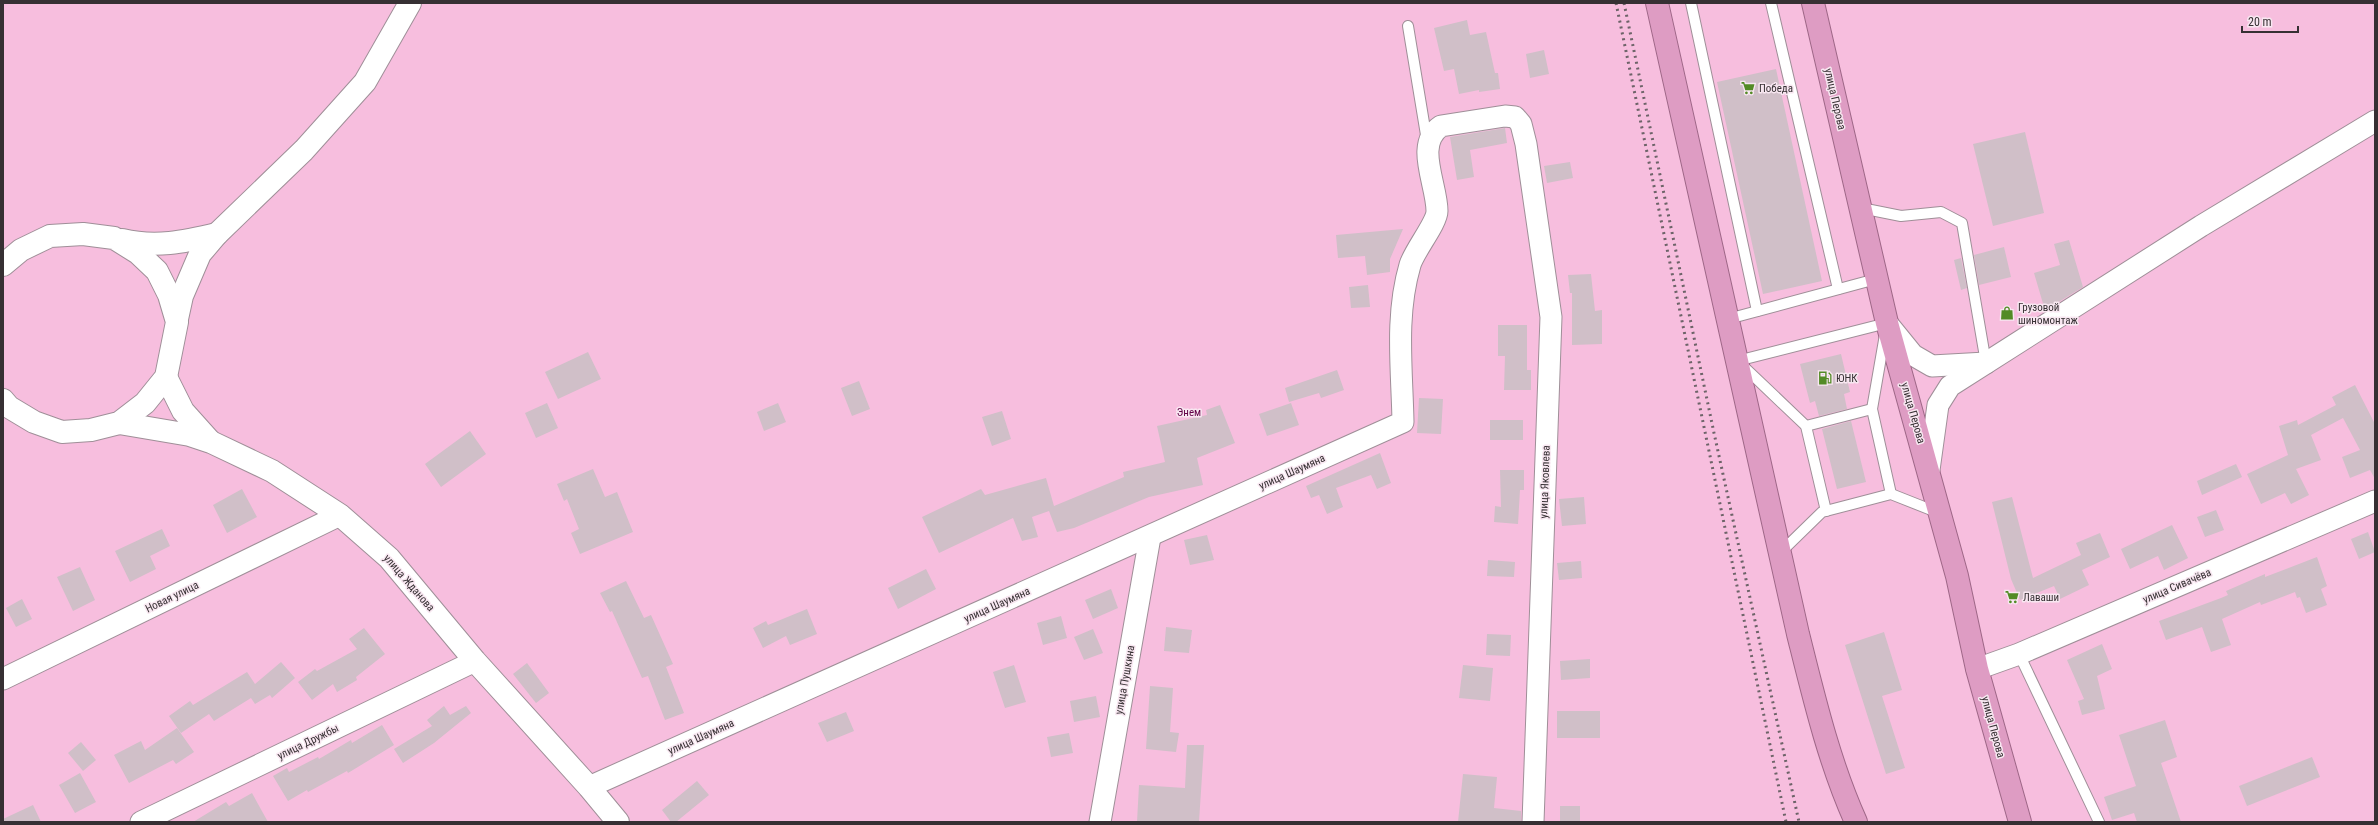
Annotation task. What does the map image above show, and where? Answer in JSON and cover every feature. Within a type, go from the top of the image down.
[{"type":"highway","name":"улица Перова","points":[[1813,3],[1887,323],[1958,576],[1977,669],[2020,822]]},
{"type":"highway","points":[[1660,5],[1798,634],[1823,731],[1844,797],[1856,822]]},
{"type":"street","points":[[177,322],[182,296],[200,254],[217,234],[304,150],[365,82],[410,3]]},
{"type":"street","name":"улица Яковлева","points":[[1427,143],[1433,131],[1441,126],[1505,116],[1515,117],[1521,124],[1526,144],[1551,317],[1534,822]]},
{"type":"street","points":[[1929,470],[1938,405],[1950,386],[2201,226],[2375,121]]},
{"type":"street","name":"улица Шаумяна","points":[[589,787],[1150,537],[1403,422],[1400,310],[1410,263],[1437,212],[1427,143]]},
{"type":"street","name":"улица Жданова","points":[[3,265],[21,250],[50,236],[83,234],[114,238],[138,253],[157,271],[169,294],[177,322],[166,377],[145,403],[119,423],[91,430],[62,432],[34,422],[5,404]]},
{"type":"street","points":[[114,238],[139,244],[166,244],[217,234]]},
{"type":"street","points":[[1887,323],[1913,355],[1932,366],[1986,363]]},
{"type":"street","points":[[166,377],[183,411],[211,442]]},
{"type":"street","name":"улица Жданова","points":[[119,423],[190,435],[211,442],[272,470],[340,516],[389,558],[475,661],[589,787],[618,822]]},
{"type":"street","name":"улица Сивачёва","points":[[1977,669],[2019,654],[2375,501]]},
{"type":"street","name":"Новая улица","points":[[3,678],[340,516]]},
{"type":"street","name":"улица Пушкина","points":[[1100,822],[1150,537]]},
{"type":"street","name":"улица Дружбы","points":[[141,822],[475,661]]},
{"type":"lane","points":[[1690,3],[1757,311]]},
{"type":"lane","points":[[1771,3],[1838,289]]},
{"type":"lane","points":[[1408,26],[1427,143]]},
{"type":"lane","points":[[1861,208],[1901,216],[1941,212],[1962,223],[1986,363]]},
{"type":"lane","points":[[1728,319],[1876,279]]},
{"type":"lane","points":[[1737,361],[1887,323],[1872,409],[1891,494]]},
{"type":"lane","points":[[1737,361],[1806,426],[1826,511]]},
{"type":"lane","points":[[1806,426],[1872,409]]},
{"type":"lane","points":[[1781,552],[1822,512],[1891,494],[1941,514]]},
{"type":"lane","points":[[2019,654],[2099,822]]},
{"type":"green space","name":"Энем","points":[[3,3],[2375,3],[2375,822],[3,822]]},
{"type":"building","points":[[1467,20],[1470,35],[1486,32],[1495,73],[1498,73],[1500,89],[1479,92],[1479,90],[1459,94],[1454,69],[1444,71],[1434,28]]},
{"type":"building","points":[[1544,50],[1549,74],[1530,78],[1526,54]]},
{"type":"building","points":[[1776,69],[1822,281],[1763,294],[1717,82]]},
{"type":"building","points":[[1505,128],[1507,143],[1470,150],[1474,177],[1457,180],[1450,137]]},
{"type":"building","points":[[2025,132],[2044,213],[1993,226],[1973,144]]},
{"type":"building","points":[[1570,162],[1573,178],[1547,183],[1544,166]]},
{"type":"building","points":[[1403,229],[1390,259],[1390,272],[1367,275],[1365,256],[1338,258],[1336,235]]},
{"type":"building","points":[[2069,240],[2083,287],[2057,303],[2044,307],[2034,273],[2060,265],[2054,244]]},
{"type":"building","points":[[2004,247],[2011,277],[1979,285],[1974,255]]},
{"type":"building","points":[[1961,258],[1967,288],[1961,290],[1954,260]]},
{"type":"building","points":[[1591,274],[1595,311],[1602,310],[1602,344],[1572,345],[1572,293],[1570,293],[1568,275]]},
{"type":"building","points":[[1368,285],[1370,307],[1351,308],[1349,287]]},
{"type":"building","points":[[1498,325],[1527,325],[1527,370],[1531,370],[1531,390],[1504,390],[1505,356],[1498,356]]},
{"type":"building","points":[[588,352],[601,379],[558,399],[545,372]]},
{"type":"building","name":"ЮНК","points":[[1841,354],[1850,392],[1844,394],[1847,409],[1819,416],[1815,401],[1810,403],[1800,364]]},
{"type":"building","points":[[1337,370],[1344,390],[1321,398],[1319,393],[1289,402],[1285,388]]},
{"type":"building","points":[[859,381],[870,409],[852,416],[841,388]]},
{"type":"building","points":[[2355,385],[2375,424],[2375,479],[2370,470],[2350,478],[2342,457],[2360,450],[2343,418],[2311,435],[2321,460],[2296,469],[2309,495],[2291,504],[2285,493],[2261,504],[2247,474],[2288,455],[2279,426],[2297,420],[2298,425],[2336,405],[2332,397]]},
{"type":"building","points":[[1419,398],[1443,399],[1441,434],[1417,433]]},
{"type":"building","points":[[547,403],[558,428],[536,438],[525,413]]},
{"type":"building","points":[[778,403],[786,422],[764,431],[757,412]]},
{"type":"building","points":[[1291,403],[1299,425],[1267,436],[1259,414]]},
{"type":"building","points":[[1220,405],[1235,443],[1197,458],[1203,485],[1149,497],[1074,528],[1057,532],[1049,511],[1032,517],[1038,537],[1022,541],[1013,518],[939,553],[922,517],[981,489],[985,495],[1046,478],[1054,506],[1124,477],[1123,472],[1165,462],[1157,426],[1207,415],[1206,410]]},
{"type":"building","points":[[1002,411],[1011,439],[992,446],[982,417]]},
{"type":"building","points":[[1490,420],[1523,420],[1523,440],[1490,440]]},
{"type":"building","points":[[1851,421],[1866,482],[1837,489],[1822,429]]},
{"type":"building","points":[[470,431],[486,454],[441,487],[425,464]]},
{"type":"building","points":[[1380,453],[1391,483],[1377,489],[1371,475],[1336,488],[1343,507],[1327,514],[1319,495],[1311,498],[1306,486]]},
{"type":"building","points":[[2236,464],[2242,477],[2202,495],[2197,481]]},
{"type":"building","points":[[593,469],[605,497],[617,492],[633,532],[580,554],[571,533],[579,529],[567,499],[564,501],[557,484]]},
{"type":"building","points":[[1500,470],[1524,470],[1524,490],[1520,490],[1518,524],[1494,522],[1495,506],[1501,507]]},
{"type":"building","points":[[242,489],[257,517],[227,533],[213,505]]},
{"type":"building","points":[[1584,497],[1586,524],[1562,526],[1559,499]]},
{"type":"building","points":[[2012,497],[2033,578],[2081,555],[2076,543],[2100,533],[2110,557],[2082,570],[2089,585],[2060,599],[2054,586],[2020,600],[2011,579],[1992,502]]},
{"type":"building","points":[[2216,510],[2224,530],[2205,537],[2197,517]]},
{"type":"building","points":[[2172,525],[2188,558],[2164,570],[2158,556],[2130,569],[2121,549]]},
{"type":"building","points":[[162,529],[170,546],[150,556],[156,569],[130,582],[115,551]]},
{"type":"building","points":[[2368,532],[2375,552],[2359,559],[2351,539]]},
{"type":"building","points":[[1207,535],[1214,560],[1190,565],[1184,540]]},
{"type":"building","points":[[2317,557],[2327,586],[2321,589],[2327,605],[2306,613],[2300,597],[2297,598],[2295,592],[2261,605],[2260,602],[2222,619],[2231,645],[2211,652],[2202,627],[2166,640],[2159,621],[2228,595],[2226,591],[2265,574],[2265,577]]},
{"type":"building","points":[[1488,560],[1515,562],[1514,577],[1487,576]]},
{"type":"building","points":[[1581,561],[1582,578],[1559,580],[1557,563]]},
{"type":"building","points":[[80,567],[95,600],[73,611],[57,577]]},
{"type":"building","points":[[926,569],[936,589],[898,609],[888,588]]},
{"type":"building","points":[[626,581],[644,618],[651,615],[673,664],[666,667],[684,713],[665,720],[648,676],[642,678],[612,611],[610,612],[600,593]]},
{"type":"building","points":[[1111,589],[1118,608],[1093,619],[1085,600]]},
{"type":"building","points":[[22,599],[32,619],[16,627],[6,608]]},
{"type":"building","points":[[807,609],[817,634],[790,645],[786,636],[763,648],[753,628],[766,621],[768,625]]},
{"type":"building","points":[[1061,616],[1067,638],[1043,645],[1037,623]]},
{"type":"building","points":[[1166,627],[1192,630],[1189,653],[1164,651]]},
{"type":"building","points":[[364,628],[385,654],[356,677],[357,680],[337,692],[333,684],[312,700],[298,682],[315,669],[317,671],[357,649],[349,639]]},
{"type":"building","points":[[1093,629],[1103,653],[1084,660],[1074,637]]},
{"type":"building","points":[[1884,632],[1902,690],[1882,696],[1905,768],[1886,774],[1845,645]]},
{"type":"building","points":[[1487,634],[1511,635],[1510,656],[1486,655]]},
{"type":"building","points":[[2102,644],[2112,669],[2097,676],[2105,709],[2082,715],[2078,701],[2084,699],[2067,660]]},
{"type":"building","points":[[1590,659],[1590,678],[1561,680],[1560,661]]},
{"type":"building","points":[[281,662],[295,678],[272,698],[270,695],[255,704],[251,698],[214,721],[209,714],[181,733],[169,716],[190,701],[193,705],[247,672],[255,684]]},
{"type":"building","points":[[527,663],[549,693],[536,703],[513,674]]},
{"type":"building","points":[[1014,665],[1026,702],[1005,708],[993,672]]},
{"type":"building","points":[[1463,665],[1493,668],[1490,701],[1459,698]]},
{"type":"building","points":[[1150,686],[1173,688],[1170,732],[1179,733],[1176,752],[1146,749]]},
{"type":"building","points":[[1096,696],[1100,717],[1074,722],[1070,701]]},
{"type":"building","points":[[444,706],[450,715],[466,706],[471,713],[434,743],[403,763],[394,749],[432,726],[427,720]]},
{"type":"building","points":[[1557,711],[1600,711],[1600,738],[1557,738]]},
{"type":"building","points":[[846,712],[854,731],[827,742],[818,723]]},
{"type":"building","points":[[2165,720],[2177,757],[2161,763],[2181,822],[2137,822],[2134,813],[2112,820],[2104,797],[2136,786],[2119,735]]},
{"type":"building","points":[[382,725],[394,745],[348,773],[347,771],[288,801],[273,776],[287,768],[289,772],[318,757],[319,759],[351,740],[352,743]]},
{"type":"building","points":[[177,728],[194,752],[176,764],[173,760],[129,783],[114,755],[141,741],[145,750]]},
{"type":"building","points":[[1069,733],[1073,753],[1051,757],[1047,737]]},
{"type":"building","points":[[81,742],[96,760],[83,771],[68,753]]},
{"type":"building","points":[[1187,745],[1204,745],[1199,822],[1137,822],[1139,785],[1185,788]]},
{"type":"building","points":[[2312,757],[2320,777],[2247,806],[2239,786]]},
{"type":"building","points":[[80,773],[96,802],[75,813],[59,785]]},
{"type":"building","points":[[1463,774],[1497,777],[1494,808],[1521,811],[1521,822],[1458,822]]},
{"type":"building","points":[[697,781],[709,795],[676,822],[671,822],[662,810]]},
{"type":"building","points":[[252,793],[268,822],[193,822],[226,802],[229,806]]},
{"type":"building","points":[[33,805],[41,822],[3,822],[3,819]]},
{"type":"building","points":[[1560,806],[1580,806],[1580,822],[1560,822]]},
{"type":"railway","points":[[1616,3],[1786,822]]},
{"type":"railway","points":[[1624,3],[1714,433],[1799,822]]},
{"type":"place","name":"Победа","points":[[1748,88]]},
{"type":"place","name":"Грузовой шиномонтаж","points":[[2007,313]]},
{"type":"place","name":"ЮНК","points":[[1825,378]]},
{"type":"place","name":"Лаваши","points":[[2012,597]]}]
